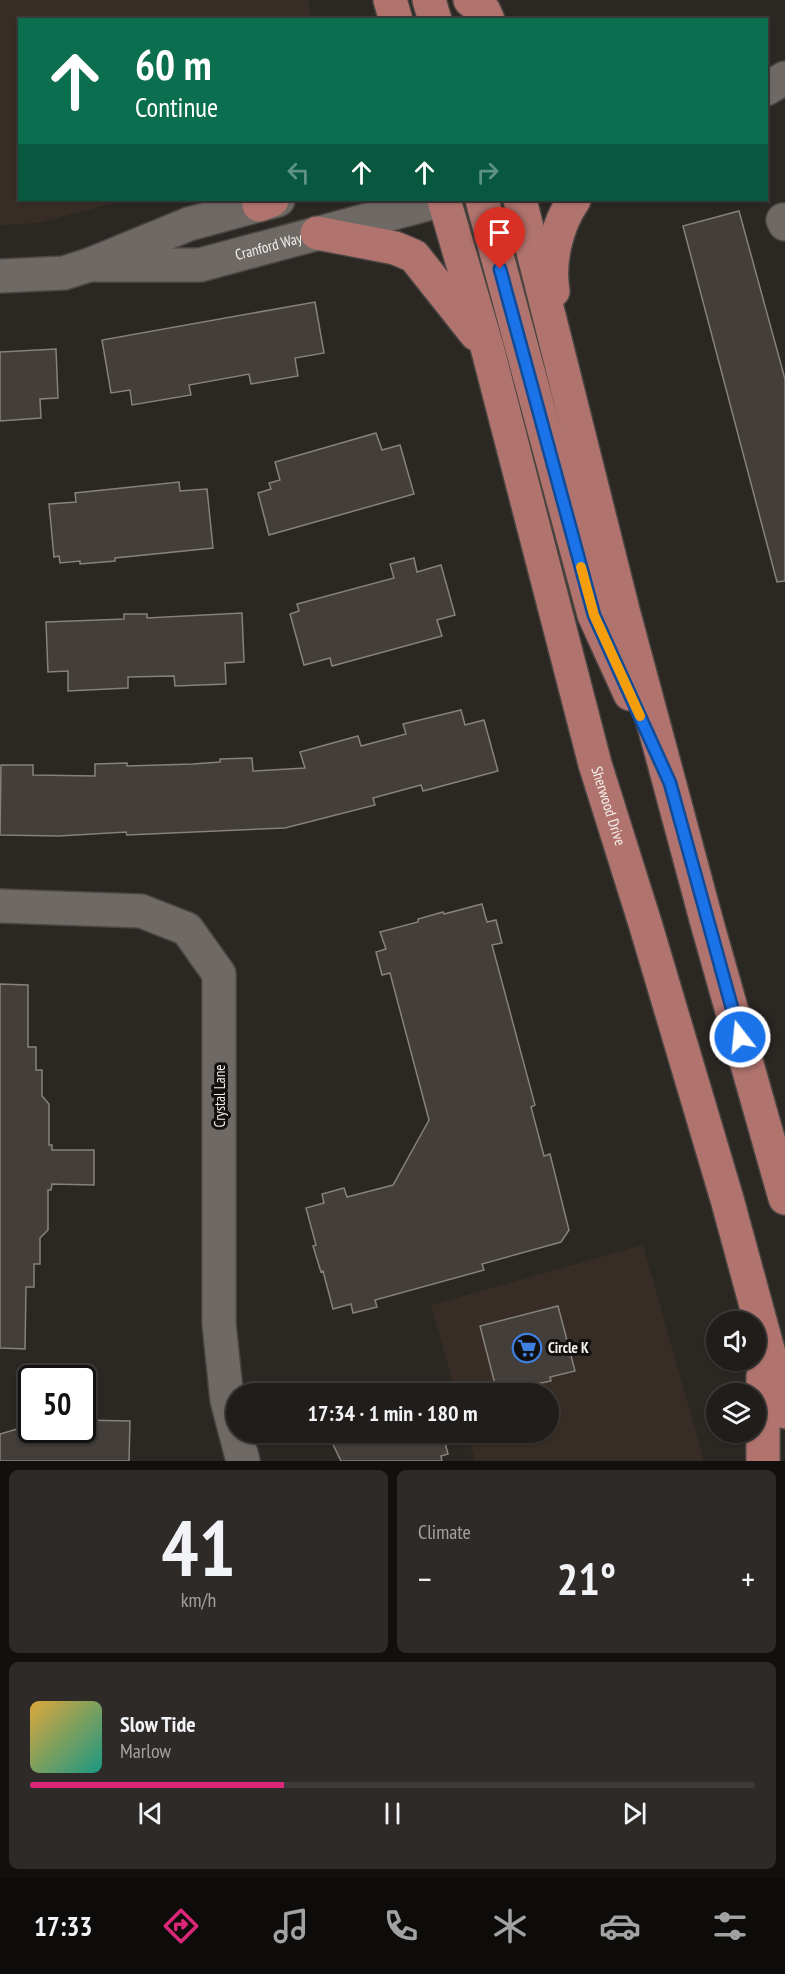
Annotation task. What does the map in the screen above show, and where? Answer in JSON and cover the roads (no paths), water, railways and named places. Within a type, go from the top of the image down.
[{"type":"main road","points":[[381,18],[382,0]]},
{"type":"main road","points":[[390,0],[395,18]]},
{"type":"main road","points":[[429,0],[434,18]]},
{"type":"main road","points":[[465,0],[470,18]]},
{"type":"main road","points":[[470,0],[484,11],[487,18]]},
{"type":"main road","name":"Sherwood Drive","points":[[443,201],[487,347],[596,764],[727,1199],[757,1311]]},
{"type":"main road","points":[[482,201],[594,615],[670,783]]},
{"type":"main road","points":[[520,201],[670,783],[785,1198]]},
{"type":"main road","points":[[570,399],[552,285],[557,235],[574,201]]},
{"type":"main road","points":[[317,233],[395,248],[414,256],[487,347]]},
{"type":"main road","name":"Sherwood Drive","points":[[766,1346],[785,1412]]},
{"type":"main road","points":[[763,1371],[764,1461]]},
{"type":"street","points":[[768,79],[785,77]]},
{"type":"street","points":[[768,88],[785,77]]},
{"type":"street","name":"Cranford Way","points":[[0,276],[64,273],[90,265],[189,224],[270,201]]},
{"type":"street","name":"Cranford Way","points":[[90,265],[200,265],[439,201]]},
{"type":"street","name":"Crystal Lane","points":[[0,906],[141,911],[187,929],[219,974],[219,1324],[227,1400],[243,1461]]},
{"type":"place","name":"Circle K","points":[[527,1348]]}]
